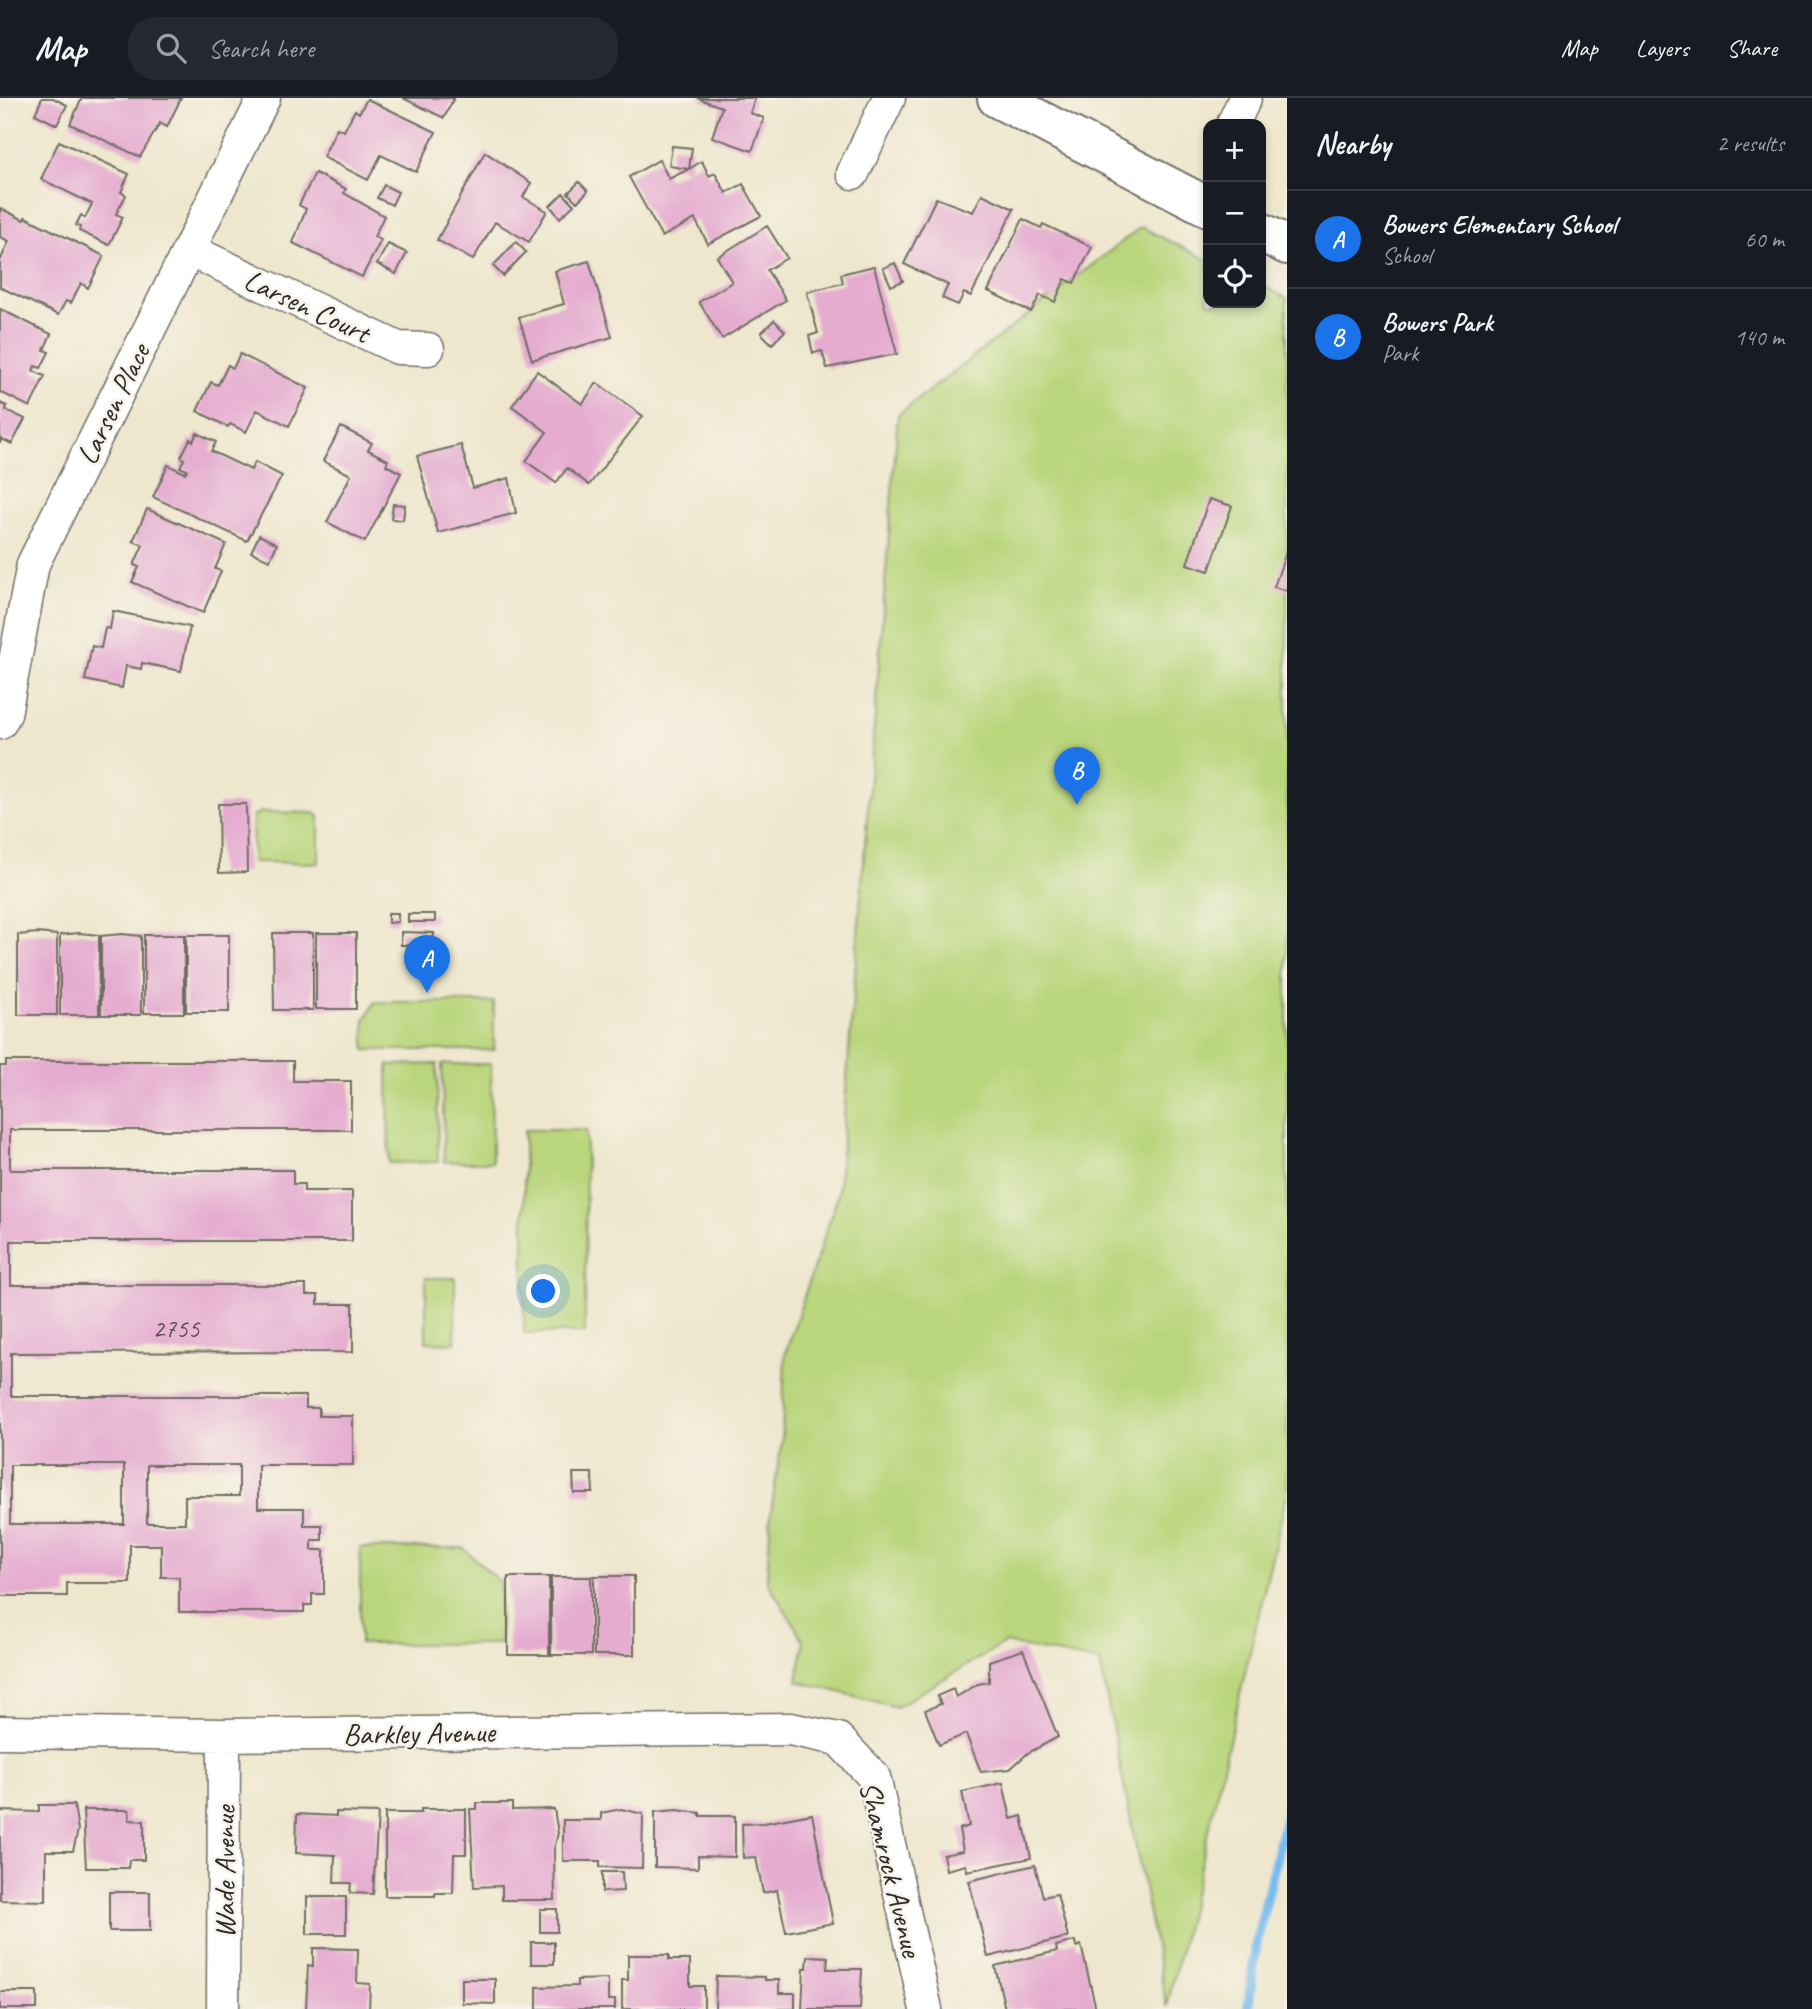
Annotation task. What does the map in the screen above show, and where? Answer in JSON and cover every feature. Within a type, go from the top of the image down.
[{"type":"street","name":"Larsen Place","points":[[0,723],[5,714],[33,564],[264,98]]},
{"type":"street","points":[[853,173],[889,98]]},
{"type":"street","points":[[997,98],[1203,197]]},
{"type":"street","points":[[1235,119],[1245,98]]},
{"type":"street","points":[[1266,234],[1287,245]]},
{"type":"street","name":"Larsen Court","points":[[189,250],[398,348],[428,349]]},
{"type":"street","name":"Barkley Avenue","points":[[0,1732],[224,1735],[790,1729],[838,1739]]},
{"type":"street","name":"Wade Avenue","points":[[223,2009],[224,1735]]},
{"type":"street","name":"Shamrock Avenue","points":[[838,1739],[874,1777],[926,2009]]},
{"type":"green space","points":[[1141,227],[1203,258],[1203,308],[1266,308],[1266,288],[1287,298],[1287,1493],[1167,2007],[1100,1662],[1005,1643],[896,1707],[797,1681],[804,1641],[767,1581],[771,1512],[782,1439],[785,1354],[838,1195],[898,415]]},
{"type":"green space","points":[[261,812],[314,813],[319,816],[319,863],[252,862],[253,816]]},
{"type":"green space","points":[[375,1002],[494,1002],[494,1050],[365,1050],[365,1020]]},
{"type":"green space","points":[[437,1064],[438,1162],[389,1163],[388,1065]]},
{"type":"green space","points":[[442,1064],[491,1064],[492,1162],[444,1162]]},
{"type":"green space","points":[[524,1130],[586,1130],[585,1333],[524,1333]]},
{"type":"green space","points":[[426,1278],[455,1278],[455,1343],[426,1342]]},
{"type":"green space","points":[[360,1548],[463,1548],[500,1582],[500,1644],[360,1644]]},
{"type":"building","points":[[42,98],[53,98],[67,105],[57,125],[35,114]]},
{"type":"building","points":[[82,98],[181,98],[167,127],[160,123],[140,157],[70,124]]},
{"type":"building","points":[[403,98],[454,98],[444,118]]},
{"type":"building","points":[[697,98],[755,98],[750,113],[764,118],[752,151],[712,137],[722,107]]},
{"type":"building","points":[[367,99],[436,132],[416,172],[381,155],[368,180],[323,157],[337,128],[344,131],[355,110],[359,113]]},
{"type":"building","points":[[59,141],[129,174],[121,192],[126,195],[116,214],[123,217],[109,245],[79,231],[80,227],[76,225],[81,215],[85,218],[92,204],[41,179]]},
{"type":"building","points":[[672,146],[692,148],[689,169],[669,166]]},
{"type":"building","points":[[485,152],[531,183],[523,197],[547,211],[529,242],[495,222],[473,260],[437,240]]},
{"type":"building","points":[[659,160],[669,179],[702,161],[709,176],[715,173],[726,193],[743,184],[761,216],[708,244],[695,219],[662,237],[629,177]]},
{"type":"building","points":[[315,173],[346,189],[344,193],[384,216],[374,237],[381,240],[362,277],[293,243],[306,209],[299,205]]},
{"type":"building","points":[[579,182],[588,191],[577,202],[568,193]]},
{"type":"building","points":[[384,185],[398,192],[392,205],[377,198]]},
{"type":"building","points":[[563,193],[574,205],[560,218],[550,206]]},
{"type":"building","points":[[982,194],[1014,209],[971,296],[964,293],[958,305],[942,298],[948,285],[904,264],[936,198],[973,212]]},
{"type":"building","points":[[0,208],[24,220],[25,217],[104,256],[88,288],[81,283],[71,303],[66,301],[58,315],[0,287],[0,261],[9,241],[0,237]]},
{"type":"building","points":[[1023,219],[1041,228],[1043,224],[1092,247],[1074,283],[1065,279],[1055,302],[1040,295],[1031,312],[988,291]]},
{"type":"building","points":[[767,226],[787,258],[767,270],[786,300],[722,339],[699,302],[732,282],[717,257]]},
{"type":"building","points":[[516,242],[526,252],[503,276],[493,266]]},
{"type":"building","points":[[388,244],[407,253],[396,274],[377,264]]},
{"type":"building","points":[[589,261],[612,337],[532,360],[519,317],[564,304],[555,271]]},
{"type":"building","points":[[895,263],[903,281],[891,286],[883,268]]},
{"type":"building","points":[[874,266],[897,354],[827,368],[822,351],[813,353],[809,336],[818,333],[807,292],[843,283],[841,274]]},
{"type":"building","points":[[0,309],[51,334],[44,350],[49,352],[41,368],[35,366],[33,371],[45,376],[30,407],[0,392]]},
{"type":"building","points":[[774,320],[785,331],[772,344],[761,333]]},
{"type":"building","points":[[240,354],[308,388],[289,426],[257,410],[246,432],[230,424],[228,427],[197,411],[211,382],[218,385],[228,365],[233,368]]},
{"type":"building","points":[[537,371],[582,404],[597,383],[643,416],[589,485],[567,468],[556,483],[526,461],[547,432],[512,406]]},
{"type":"building","points":[[0,403],[7,406],[6,410],[25,419],[12,444],[2,439],[0,443]]},
{"type":"building","points":[[341,427],[372,443],[368,450],[388,460],[386,465],[401,473],[365,542],[327,522],[351,475],[323,461]]},
{"type":"building","points":[[197,433],[216,442],[211,451],[251,470],[255,462],[282,476],[247,541],[153,497],[168,465],[185,473],[187,470],[180,467],[184,459],[181,457],[190,439],[193,441]]},
{"type":"building","points":[[461,445],[473,488],[509,478],[516,513],[438,533],[417,456]]},
{"type":"building","points":[[1209,499],[1232,506],[1209,571],[1187,564]]},
{"type":"building","points":[[393,504],[405,505],[403,520],[391,519]]},
{"type":"building","points":[[147,509],[226,544],[215,569],[221,571],[203,613],[132,582],[139,567],[134,565],[143,545],[133,541]]},
{"type":"building","points":[[259,535],[277,544],[270,560],[251,552]]},
{"type":"building","points":[[1287,549],[1287,591],[1274,587]]},
{"type":"building","points":[[113,611],[190,627],[181,671],[142,663],[141,669],[126,666],[122,688],[85,680],[92,646],[101,648],[105,628],[110,629]]},
{"type":"building","points":[[218,804],[246,804],[247,872],[219,873]]},
{"type":"building","points":[[388,913],[398,913],[398,922],[388,923]]},
{"type":"building","points":[[408,914],[435,914],[435,922],[408,922]]},
{"type":"building","points":[[401,932],[434,933],[433,945],[401,945]]},
{"type":"building","points":[[273,933],[313,933],[313,1010],[274,1010]]},
{"type":"building","points":[[316,933],[356,933],[356,1009],[316,1009]]},
{"type":"building","points":[[18,935],[57,935],[57,1015],[18,1015]]},
{"type":"building","points":[[60,935],[99,935],[99,1015],[60,1015]]},
{"type":"building","points":[[144,935],[184,935],[184,1013],[144,1013]]},
{"type":"building","points":[[186,935],[229,935],[229,1012],[186,1012]]},
{"type":"building","points":[[101,936],[141,936],[141,1015],[101,1015]]},
{"type":"building","points":[[6,1061],[293,1061],[293,1081],[351,1081],[351,1130],[10,1130],[10,1170],[293,1170],[293,1184],[304,1184],[304,1191],[352,1191],[352,1241],[11,1241],[11,1285],[306,1285],[306,1295],[318,1295],[318,1304],[353,1304],[353,1352],[11,1353],[11,1396],[306,1396],[306,1408],[319,1408],[319,1416],[353,1416],[353,1465],[258,1465],[258,1508],[304,1508],[304,1525],[322,1525],[322,1540],[312,1540],[312,1550],[324,1550],[324,1594],[312,1594],[312,1605],[304,1605],[304,1612],[179,1612],[179,1577],[161,1577],[161,1545],[130,1545],[130,1583],[67,1583],[67,1596],[0,1596],[0,1066],[6,1066]],"holes":[[[10,1465],[124,1465],[124,1524],[10,1524]],[[147,1465],[239,1465],[239,1496],[185,1496],[185,1523],[147,1523]]]},
{"type":"building","points":[[573,1473],[592,1473],[593,1493],[574,1493]]},
{"type":"building","points":[[594,1576],[634,1576],[634,1655],[594,1655]]},
{"type":"building","points":[[508,1577],[549,1577],[549,1655],[508,1655]]},
{"type":"building","points":[[551,1577],[591,1577],[591,1655],[551,1655]]},
{"type":"building","points":[[1023,1650],[1058,1737],[1028,1753],[1010,1769],[981,1772],[966,1734],[939,1745],[925,1710],[941,1704],[937,1696],[953,1689],[956,1697],[978,1684],[989,1682],[989,1661]]},
{"type":"building","points":[[1003,1783],[1011,1819],[1022,1816],[1031,1858],[967,1871],[966,1865],[946,1870],[943,1855],[963,1851],[959,1829],[969,1826],[962,1792]]},
{"type":"building","points":[[477,1803],[512,1803],[512,1810],[554,1809],[558,1833],[554,1849],[555,1900],[502,1900],[502,1886],[474,1887],[470,1809],[477,1809]]},
{"type":"building","points":[[39,1805],[74,1805],[78,1830],[73,1851],[46,1851],[46,1901],[0,1900],[0,1811],[39,1812]]},
{"type":"building","points":[[421,1809],[466,1809],[466,1854],[454,1854],[453,1893],[435,1893],[435,1896],[385,1896],[385,1813],[421,1813]]},
{"type":"building","points":[[621,1809],[643,1814],[642,1868],[600,1867],[600,1861],[563,1861],[563,1820],[601,1820],[601,1813]]},
{"type":"building","points":[[83,1810],[129,1810],[129,1820],[144,1821],[144,1860],[129,1860],[128,1868],[86,1868]]},
{"type":"building","points":[[677,1810],[700,1813],[700,1816],[735,1816],[735,1857],[698,1856],[698,1868],[655,1867],[655,1812]]},
{"type":"building","points":[[336,1812],[378,1813],[373,1894],[350,1893],[351,1883],[334,1883],[335,1855],[296,1853],[297,1814],[336,1816]]},
{"type":"building","points":[[812,1814],[833,1923],[786,1932],[777,1890],[763,1893],[756,1857],[743,1858],[742,1824],[764,1823]]},
{"type":"building","points":[[1035,1865],[1043,1897],[1057,1894],[1068,1937],[988,1957],[969,1881]]},
{"type":"building","points":[[602,1872],[622,1872],[623,1891],[602,1892]]},
{"type":"building","points":[[109,1892],[150,1892],[150,1931],[109,1931]]},
{"type":"building","points":[[307,1897],[346,1897],[346,1934],[307,1934]]},
{"type":"building","points":[[540,1909],[557,1909],[557,1932],[540,1932]]},
{"type":"building","points":[[1075,1941],[1076,1947],[1081,1945],[1096,2009],[1005,2009],[995,1966],[1057,1951],[1056,1946]]},
{"type":"building","points":[[531,1942],[554,1942],[554,1964],[531,1964]]},
{"type":"building","points":[[313,1948],[358,1949],[357,1983],[370,1984],[369,2009],[306,2009],[308,1965],[313,1966]]},
{"type":"building","points":[[628,1955],[669,1955],[669,1960],[690,1960],[690,1986],[704,1986],[704,2009],[622,2009],[622,1980],[628,1980]]},
{"type":"building","points":[[808,1956],[828,1957],[827,1969],[862,1969],[860,2009],[802,2009],[804,1968],[807,1968]]},
{"type":"building","points":[[716,1976],[765,1977],[765,1980],[779,1980],[779,1993],[795,1993],[795,2009],[715,2009]]},
{"type":"building","points":[[462,1979],[495,1979],[495,2004],[462,2003]]},
{"type":"building","points":[[608,1979],[608,2000],[615,2000],[615,2009],[537,2009],[537,1987],[577,1986],[577,1980]]},
{"type":"building","points":[[0,1992],[37,1992],[37,2009],[0,2009]]},
{"type":"waterway","points":[[1248,2009],[1256,1945],[1287,1811]]},
{"type":"place","name":"Bowers Park","points":[[1077,805]]},
{"type":"place","name":"Bowers Elementary School","points":[[427,993]]}]
